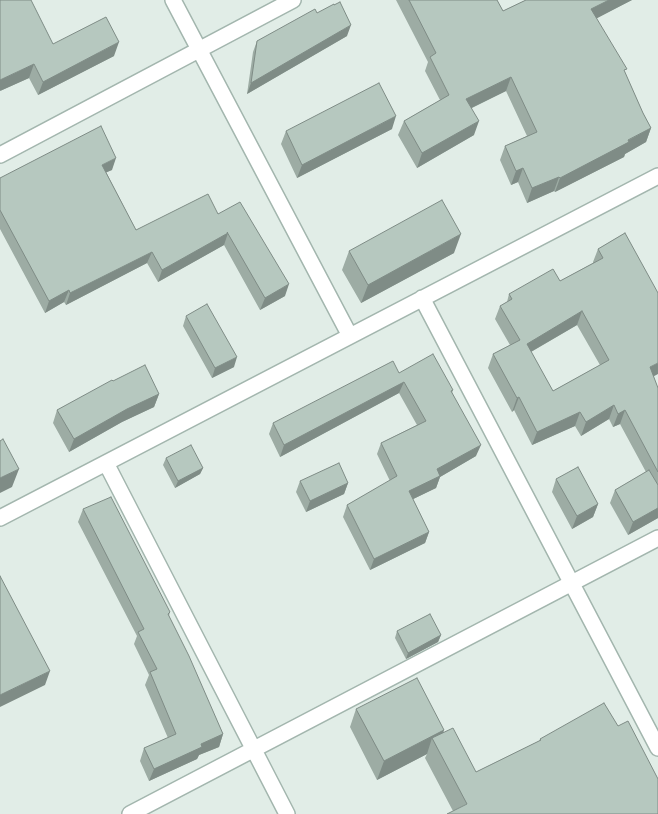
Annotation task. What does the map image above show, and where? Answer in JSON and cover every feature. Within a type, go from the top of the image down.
[{"type":"street","points":[[173,0],[350,336]]},
{"type":"street","points":[[0,155],[294,0]]},
{"type":"street","points":[[0,518],[658,176]]},
{"type":"street","points":[[422,298],[658,748]]},
{"type":"street","points":[[106,463],[287,814]]},
{"type":"street","points":[[130,814],[658,538]]},
{"type":"building","points":[[0,0],[31,0],[53,44],[106,17],[119,42],[43,82],[34,64],[0,80]]},
{"type":"building","points":[[409,0],[497,0],[503,11],[526,0],[609,0],[591,9],[627,69],[624,70],[651,128],[628,140],[629,142],[560,178],[532,188],[523,168],[516,171],[505,146],[537,132],[511,77],[466,99],[479,121],[422,153],[404,121],[449,95],[430,57],[436,53]]},
{"type":"building","points":[[340,2],[351,25],[251,83],[257,41],[315,9],[317,13]]},
{"type":"building","points":[[379,83],[396,116],[302,165],[286,131]]},
{"type":"building","points":[[101,126],[116,158],[102,165],[136,230],[208,194],[218,214],[240,202],[289,284],[265,298],[228,233],[162,270],[152,252],[70,293],[69,290],[49,301],[0,210],[0,178]]},
{"type":"building","points":[[442,200],[461,234],[368,285],[349,251]]},
{"type":"building","points":[[625,233],[658,293],[658,363],[650,367],[658,388],[658,472],[625,410],[618,414],[614,405],[586,422],[580,412],[537,432],[519,397],[517,398],[493,354],[520,340],[500,306],[512,299],[509,294],[553,269],[560,281],[603,258],[598,249]],"holes":[[[582,311],[609,360],[553,391],[527,344]]]},
{"type":"building","points":[[207,304],[237,357],[215,368],[186,316]]},
{"type":"building","points":[[433,354],[481,445],[437,469],[440,476],[409,491],[429,532],[374,559],[347,505],[397,476],[381,443],[426,421],[404,382],[284,445],[273,423],[393,361],[399,373]]},
{"type":"building","points":[[145,365],[159,394],[127,409],[74,439],[57,410],[112,380]]},
{"type":"building","points":[[3,439],[19,469],[0,478],[0,441]]},
{"type":"building","points":[[191,445],[203,468],[178,481],[166,458]]},
{"type":"building","points":[[339,463],[348,483],[310,501],[300,481]]},
{"type":"building","points":[[578,467],[598,504],[577,516],[556,479]]},
{"type":"building","points":[[649,470],[658,485],[658,508],[633,522],[615,490]]},
{"type":"building","points":[[111,497],[170,612],[168,614],[189,656],[223,734],[201,744],[202,747],[154,769],[144,748],[176,734],[150,672],[157,669],[138,632],[144,629],[83,509]]},
{"type":"building","points":[[0,576],[50,671],[0,695]]},
{"type":"building","points":[[430,614],[441,635],[408,653],[397,631]]},
{"type":"building","points":[[417,678],[444,730],[384,761],[356,709]]},
{"type":"building","points":[[604,703],[618,726],[628,721],[658,779],[658,814],[447,814],[467,804],[432,738],[453,728],[476,772],[541,740]]}]
